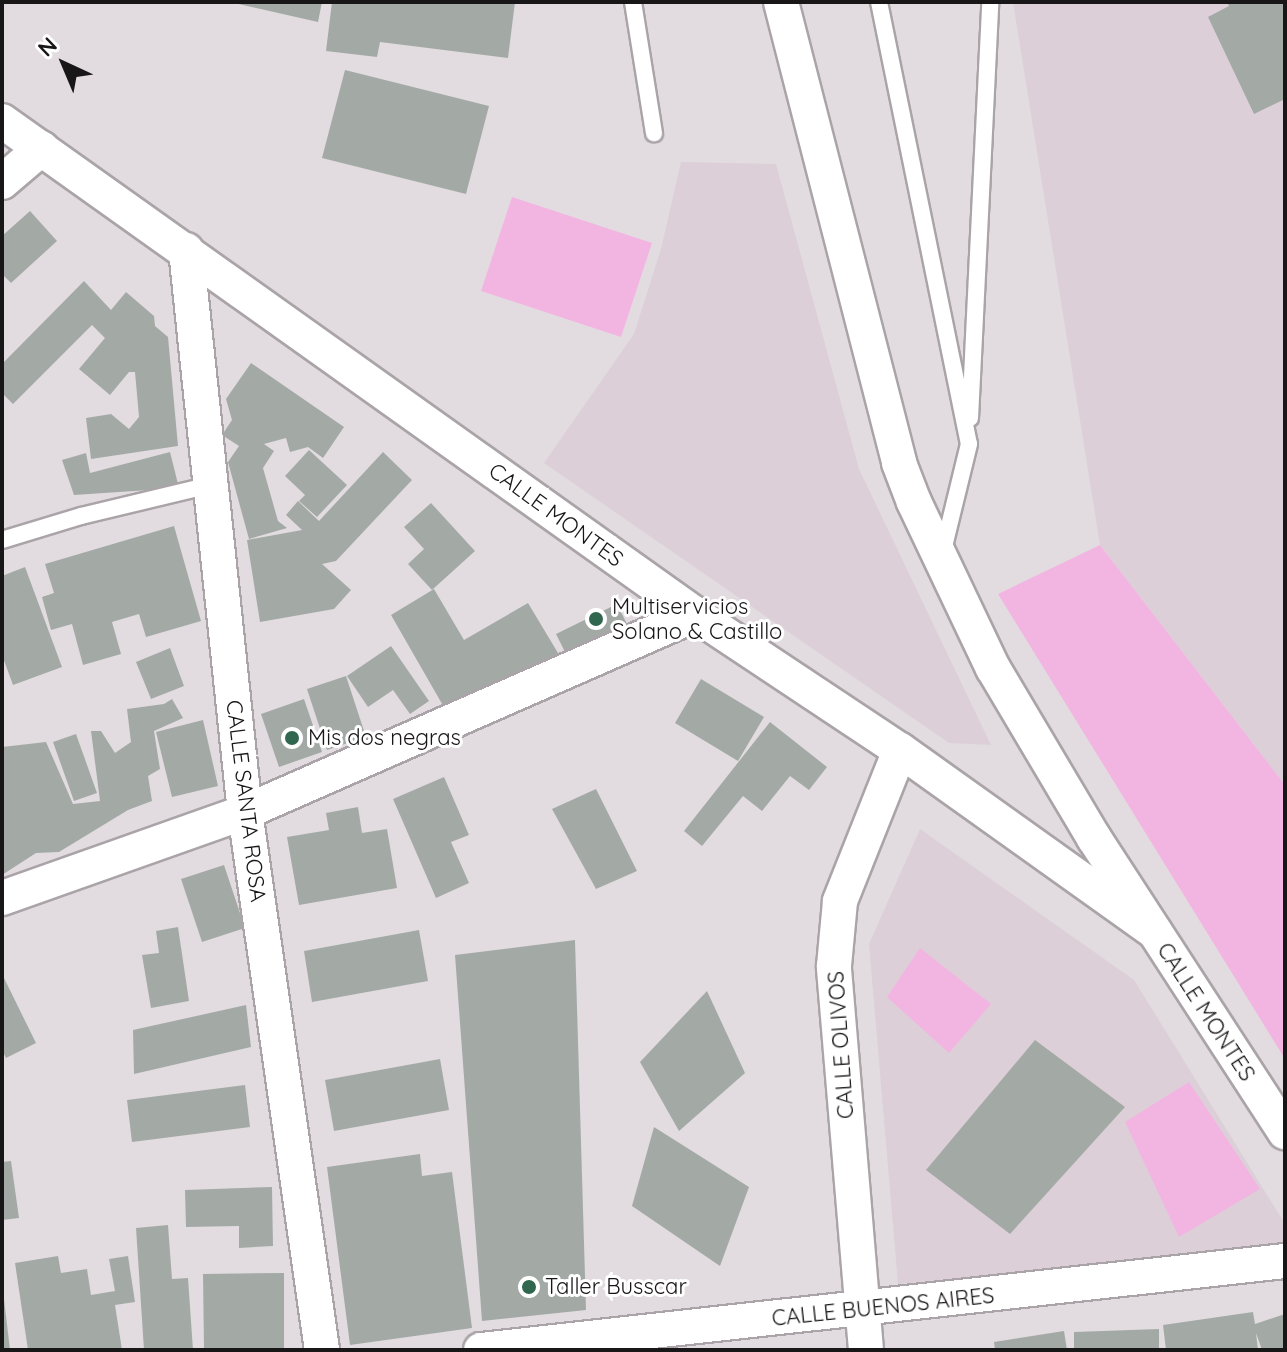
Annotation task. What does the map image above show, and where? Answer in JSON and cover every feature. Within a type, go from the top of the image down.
[{"type":"street","name":"CALLE MONTES","points":[[781,2],[899,463],[941,561],[993,668],[1094,838],[1285,1132]]},
{"type":"street","name":"CALLE MONTES","points":[[2,121],[695,614],[900,750],[1154,931]]},
{"type":"street","points":[[2,182],[42,148]]},
{"type":"street","name":"CALLE SANTA ROSA","points":[[186,250],[245,812],[322,1350]]},
{"type":"street","points":[[2,898],[245,812],[695,614]]},
{"type":"street","name":"CALLE OLIVOS","points":[[866,1350],[834,966],[840,901],[900,750]]},
{"type":"street","name":"CALLE BUENOS AIRES","points":[[481,1350],[1285,1261]]},
{"type":"lane","points":[[633,2],[654,133]]},
{"type":"lane","points":[[879,2],[969,444]]},
{"type":"lane","points":[[941,561],[969,444],[990,2]]},
{"type":"lane","points":[[2,540],[81,516],[210,485]]},
{"type":"shaded area","points":[[1013,2],[1285,2],[1285,785],[1100,545]]},
{"type":"shaded area","points":[[681,162],[776,164],[859,469],[991,745],[949,743],[544,463],[634,334],[661,249]]},
{"type":"shaded area","points":[[512,197],[652,243],[621,337],[481,291]]},
{"type":"shaded area","points":[[1100,545],[1285,785],[1285,1059],[998,594]]},
{"type":"shaded area","points":[[920,829],[1134,980],[1285,1224],[1285,1246],[898,1284],[869,944]]},
{"type":"shaded area","points":[[920,948],[991,1004],[949,1053],[887,997]]},
{"type":"shaded area","points":[[1189,1082],[1260,1189],[1179,1237],[1125,1122]]},
{"type":"building","points":[[230,2],[322,2],[318,22]]},
{"type":"building","points":[[332,2],[515,2],[508,58],[380,42],[377,57],[326,51]]},
{"type":"building","points":[[1227,2],[1285,2],[1285,99],[1254,114],[1208,17],[1229,6]]},
{"type":"building","points":[[345,70],[489,106],[466,194],[322,158]]},
{"type":"building","points":[[30,211],[57,241],[11,283],[2,274],[2,236]]},
{"type":"building","points":[[84,281],[111,310],[126,292],[154,316],[155,326],[168,337],[178,446],[91,459],[86,418],[111,414],[129,429],[139,417],[135,372],[129,372],[110,395],[79,369],[105,338],[92,325],[13,404],[2,393],[2,364]]},
{"type":"building","points":[[251,363],[344,427],[323,458],[308,447],[290,452],[286,438],[264,444],[274,451],[263,468],[278,521],[287,528],[249,539],[228,462],[239,446],[222,435],[232,420],[226,399]]},
{"type":"building","points":[[309,450],[347,485],[317,517],[299,501],[305,495],[285,476]]},
{"type":"building","points":[[170,452],[179,488],[74,495],[62,460],[86,453],[90,473]]},
{"type":"building","points":[[383,452],[412,480],[336,561],[322,564],[351,590],[334,609],[260,622],[247,540],[302,530],[286,515],[298,501],[319,521]]},
{"type":"building","points":[[431,503],[475,551],[432,590],[408,564],[424,549],[404,527]]},
{"type":"building","points":[[174,526],[201,621],[146,637],[139,614],[112,622],[121,654],[83,665],[72,624],[51,630],[42,597],[54,593],[45,564]]},
{"type":"building","points":[[25,567],[62,667],[13,685],[2,655],[2,576]]},
{"type":"building","points":[[434,589],[464,640],[528,603],[558,653],[449,716],[391,615]]},
{"type":"building","points":[[617,604],[630,630],[569,660],[556,634]]},
{"type":"building","points":[[391,646],[429,701],[410,714],[393,690],[368,707],[347,676]]},
{"type":"building","points":[[170,648],[184,686],[151,699],[136,662]]},
{"type":"building","points":[[346,676],[366,737],[327,750],[307,689]]},
{"type":"building","points":[[701,679],[764,717],[738,761],[675,723]]},
{"type":"building","points":[[172,699],[183,718],[154,731],[160,769],[148,776],[152,801],[128,810],[59,852],[36,853],[2,875],[2,747],[46,742],[73,804],[100,801],[91,731],[101,731],[115,753],[131,742],[127,709],[164,704]]},
{"type":"building","points":[[304,699],[322,752],[279,767],[261,714]]},
{"type":"building","points":[[203,720],[218,786],[172,797],[156,732]]},
{"type":"building","points":[[770,722],[827,767],[809,790],[790,776],[762,811],[743,796],[702,846],[684,831]]},
{"type":"building","points":[[76,734],[97,793],[74,801],[53,742]]},
{"type":"building","points":[[444,777],[469,835],[451,842],[469,883],[436,898],[393,799]]},
{"type":"building","points":[[596,789],[637,871],[596,889],[552,809]]},
{"type":"building","points":[[358,807],[362,833],[387,829],[397,888],[299,905],[287,837],[329,830],[326,813]]},
{"type":"building","points":[[224,865],[245,928],[202,942],[181,879]]},
{"type":"building","points":[[178,927],[189,1001],[151,1008],[142,955],[159,953],[156,931]]},
{"type":"building","points":[[419,930],[428,981],[312,1002],[304,951]]},
{"type":"building","points":[[575,940],[586,1310],[482,1321],[455,955]]},
{"type":"building","points":[[2,974],[36,1043],[6,1058],[2,1050]]},
{"type":"building","points":[[707,991],[745,1073],[679,1131],[640,1062]]},
{"type":"building","points":[[246,1005],[251,1047],[134,1074],[133,1030]]},
{"type":"building","points":[[1035,1040],[1125,1107],[1010,1234],[926,1170]]},
{"type":"building","points":[[440,1059],[449,1110],[334,1131],[325,1080]]},
{"type":"building","points":[[245,1085],[250,1127],[132,1142],[127,1100]]},
{"type":"building","points":[[654,1127],[749,1187],[720,1266],[632,1206]]},
{"type":"building","points":[[420,1154],[422,1176],[452,1172],[472,1328],[350,1345],[327,1167]]},
{"type":"building","points":[[11,1161],[19,1218],[2,1220],[2,1162]]},
{"type":"building","points":[[272,1187],[273,1246],[239,1248],[239,1226],[186,1227],[185,1190]]},
{"type":"building","points":[[168,1225],[172,1279],[188,1278],[193,1350],[144,1350],[136,1228]]},
{"type":"building","points":[[58,1256],[61,1273],[87,1269],[91,1295],[115,1291],[109,1259],[128,1256],[135,1302],[115,1305],[122,1350],[28,1350],[15,1263]]},
{"type":"building","points":[[284,1273],[284,1350],[204,1350],[203,1274]]},
{"type":"building","points":[[4,1299],[10,1350],[2,1350]]},
{"type":"building","points":[[1253,1312],[1255,1324],[1285,1314],[1285,1350],[1262,1350],[1256,1333],[1258,1350],[1166,1350],[1163,1325]]},
{"type":"building","points":[[1159,1329],[1159,1350],[1074,1350],[1074,1332]]},
{"type":"building","points":[[1064,1331],[1067,1350],[995,1350],[994,1342]]},
{"type":"place","name":"Multiservicios Solano & Castillo","points":[[596,619]]},
{"type":"place","name":"Mis dos negras","points":[[292,738]]},
{"type":"place","name":"Taller Busscar","points":[[529,1287]]}]
